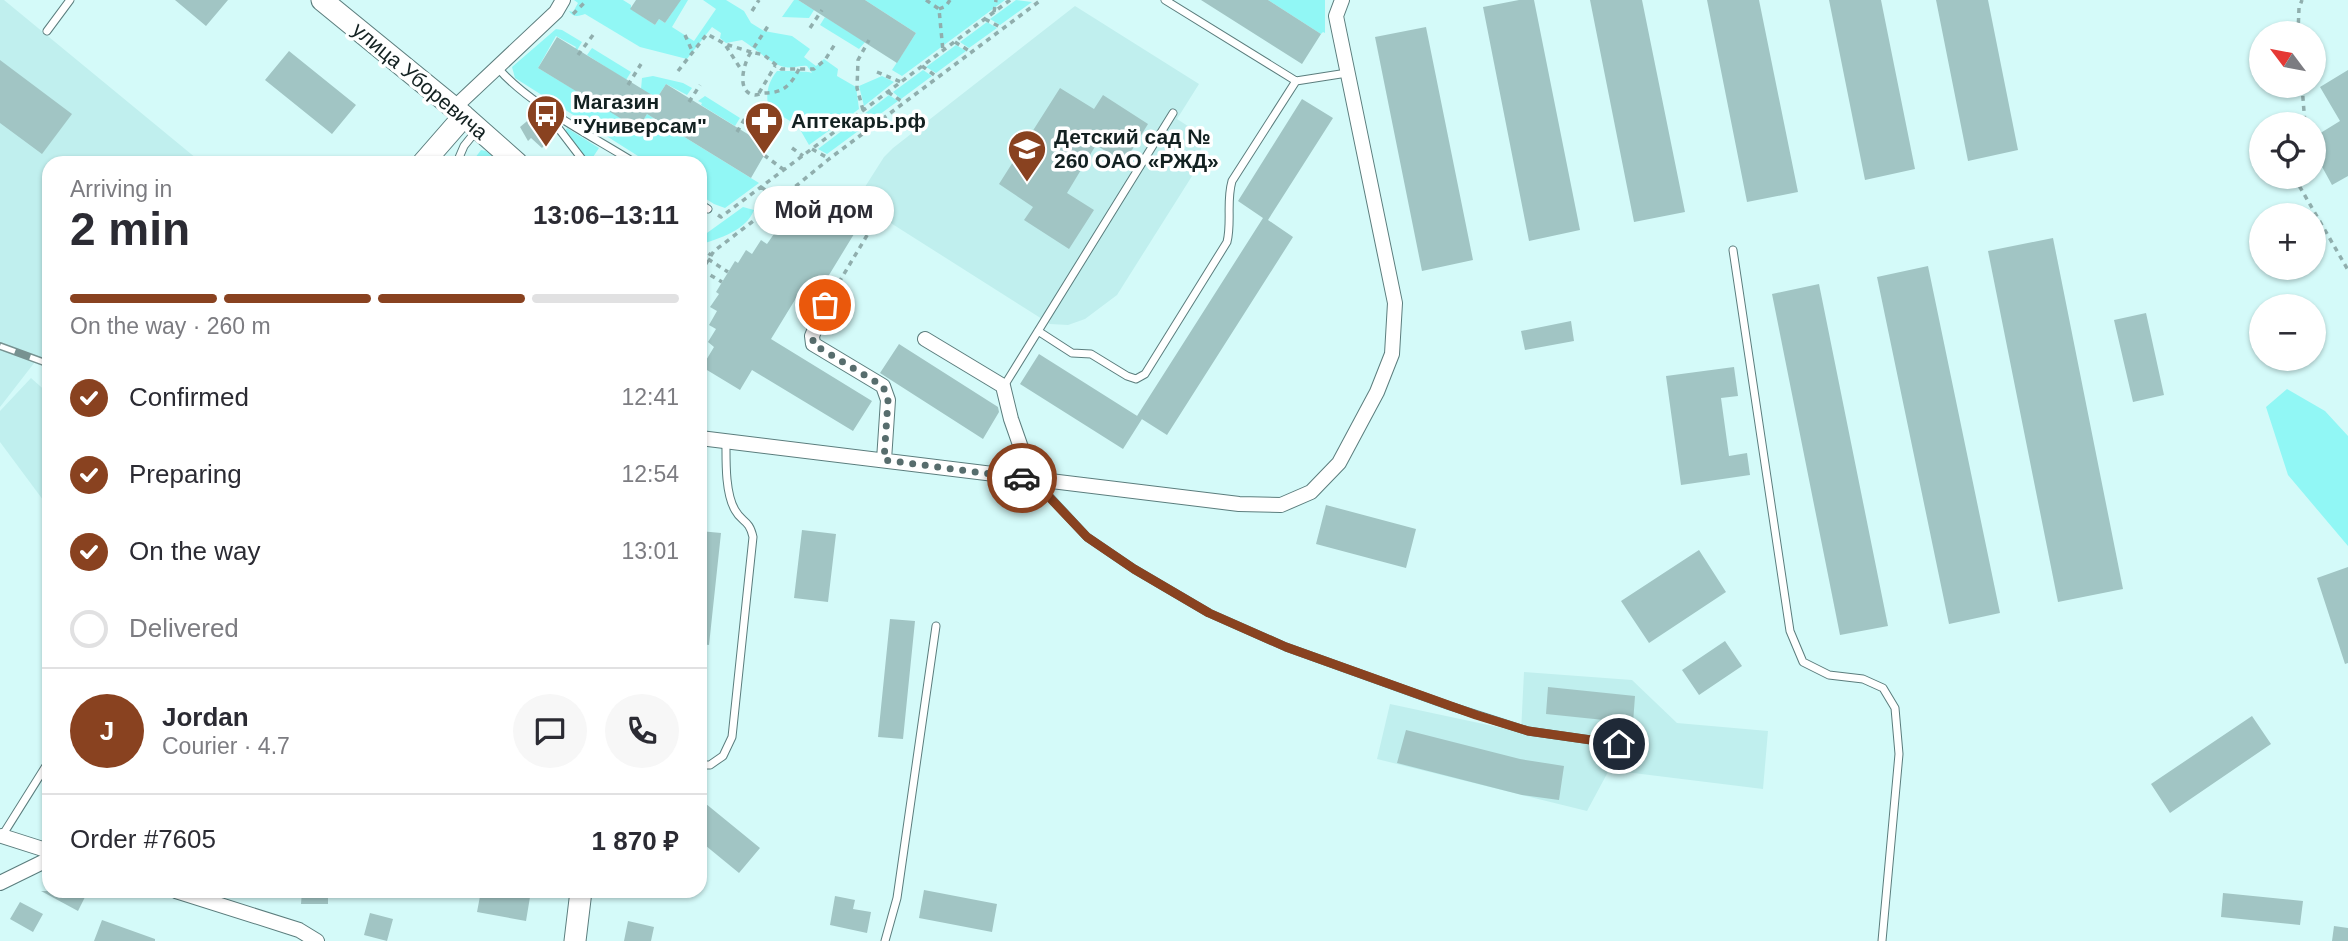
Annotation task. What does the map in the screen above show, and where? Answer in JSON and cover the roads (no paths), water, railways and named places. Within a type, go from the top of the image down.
[{"type":"main road","name":"улица Уборевича","points":[[322,0],[466,117],[509,156]]},
{"type":"main road","points":[[430,156],[466,117]]},
{"type":"main road","points":[[575,941],[580,898]]},
{"type":"street","points":[[466,117],[498,68],[556,12],[563,0]]},
{"type":"street","points":[[707,439],[1239,504],[1281,505],[1311,492],[1339,463],[1377,392],[1392,354],[1395,303],[1336,16],[1342,0]]},
{"type":"street","points":[[827,302],[813,336],[813,344],[883,386],[888,400],[884,460]]},
{"type":"street","points":[[925,339],[1003,386],[1011,419],[1032,479]]},
{"type":"street","points":[[2,836],[42,849]]},
{"type":"street","points":[[0,883],[42,862]]},
{"type":"street","points":[[198,898],[299,930],[317,941]]},
{"type":"lane","points":[[47,31],[70,0]]},
{"type":"lane","points":[[1165,0],[1296,81],[1348,73]]},
{"type":"lane","points":[[498,68],[510,82],[538,102],[624,156]]},
{"type":"lane","points":[[1038,331],[1072,353],[1091,354],[1127,376],[1136,379],[1144,374],[1227,242],[1232,181],[1296,81]]},
{"type":"lane","points":[[538,102],[580,156]]},
{"type":"lane","points":[[1003,386],[1173,113]]},
{"type":"lane","points":[[460,156],[464,146],[466,117]]},
{"type":"lane","points":[[1732,250],[1790,631],[1803,662],[1829,675],[1863,679],[1883,688],[1895,708],[1899,754],[1882,941]]},
{"type":"lane","points":[[707,765],[723,756],[732,737],[753,537],[751,526],[735,510],[726,473],[726,441]]},
{"type":"lane","points":[[1032,479],[1087,537],[1134,569],[1209,613],[1286,647],[1489,719],[1528,731],[1619,744]]},
{"type":"lane","points":[[886,941],[897,898],[936,626]]},
{"type":"lane","points":[[2,836],[42,772]]},
{"type":"railway","points":[[0,346],[42,361]]},
{"type":"place","name":"Магазин \"Универсам\"","points":[[546,148]]},
{"type":"place","name":"Аптекарь.рф","points":[[764,155]]},
{"type":"place","name":"Детский сад № 260 ОАО «РЖД»","points":[[1027,183]]},
{"type":"place","name":"Мой дом","points":[[825,305]]}]
